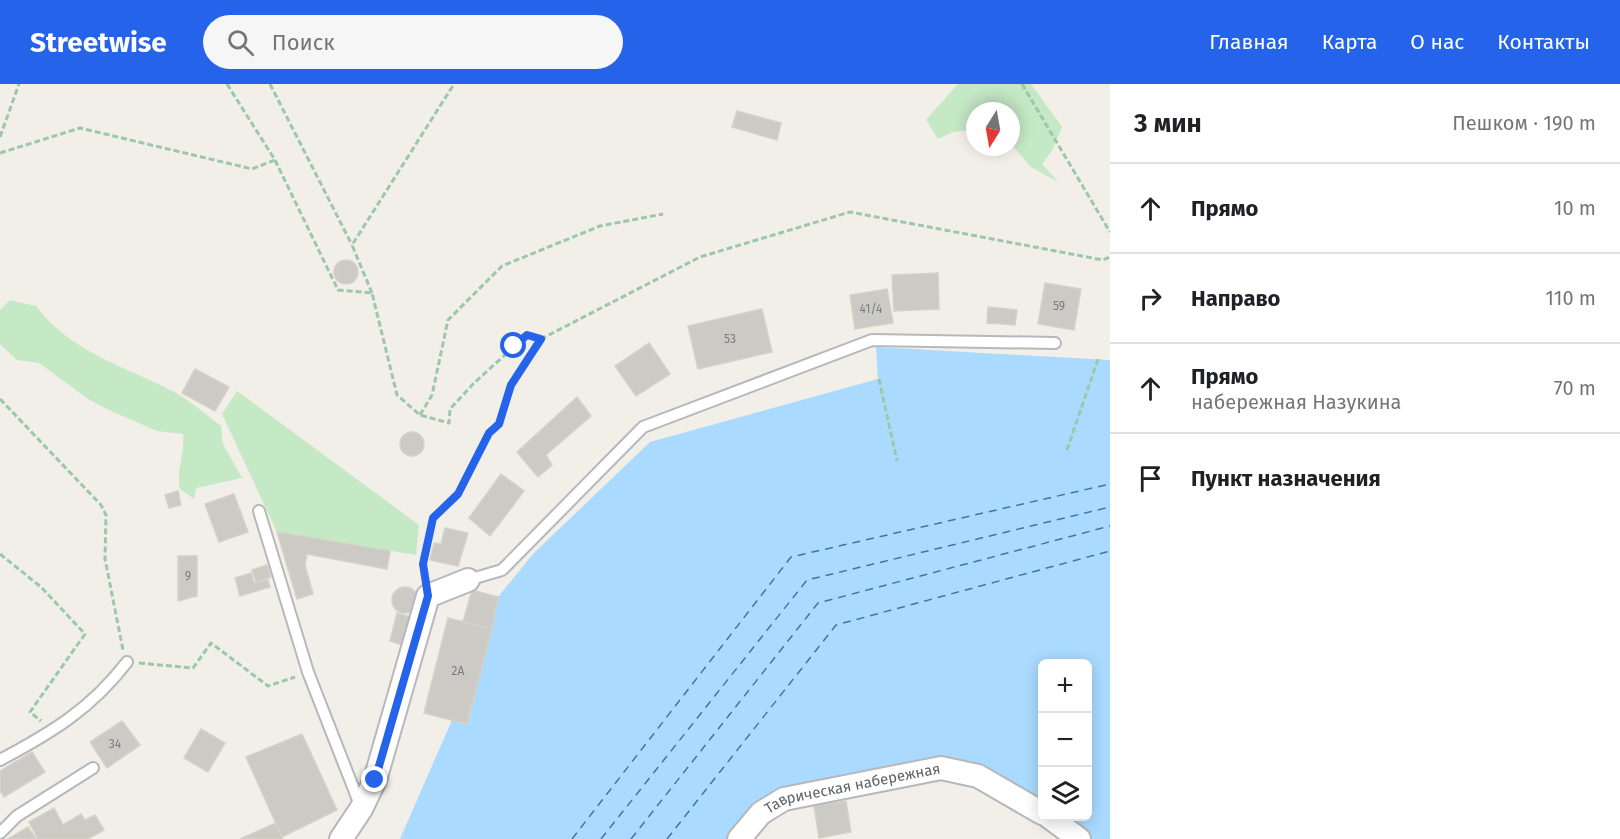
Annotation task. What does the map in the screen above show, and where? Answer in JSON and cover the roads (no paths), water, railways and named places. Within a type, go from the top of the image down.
[{"type":"street","points":[[340,839],[362,809],[384,750],[428,596],[468,580]]},
{"type":"street","name":"Таврическая набережная","points":[[739,839],[761,813],[784,799],[941,768],[978,776],[1038,811]]},
{"type":"street","points":[[1055,821],[1079,839]]},
{"type":"lane","points":[[468,580],[502,570],[643,427],[872,340],[1055,343]]},
{"type":"lane","points":[[259,511],[308,672],[362,809]]},
{"type":"lane","points":[[0,760],[54,732],[106,690],[127,662]]},
{"type":"lane","points":[[0,833],[17,816],[93,768]]},
{"type":"water","points":[[876,347],[1110,360],[1110,839],[1086,839],[1062,821],[1092,821],[1092,659],[1038,659],[1038,803],[983,773],[780,794],[730,839],[400,839],[452,720],[468,723],[498,597],[533,554],[650,442],[878,379]]}]
